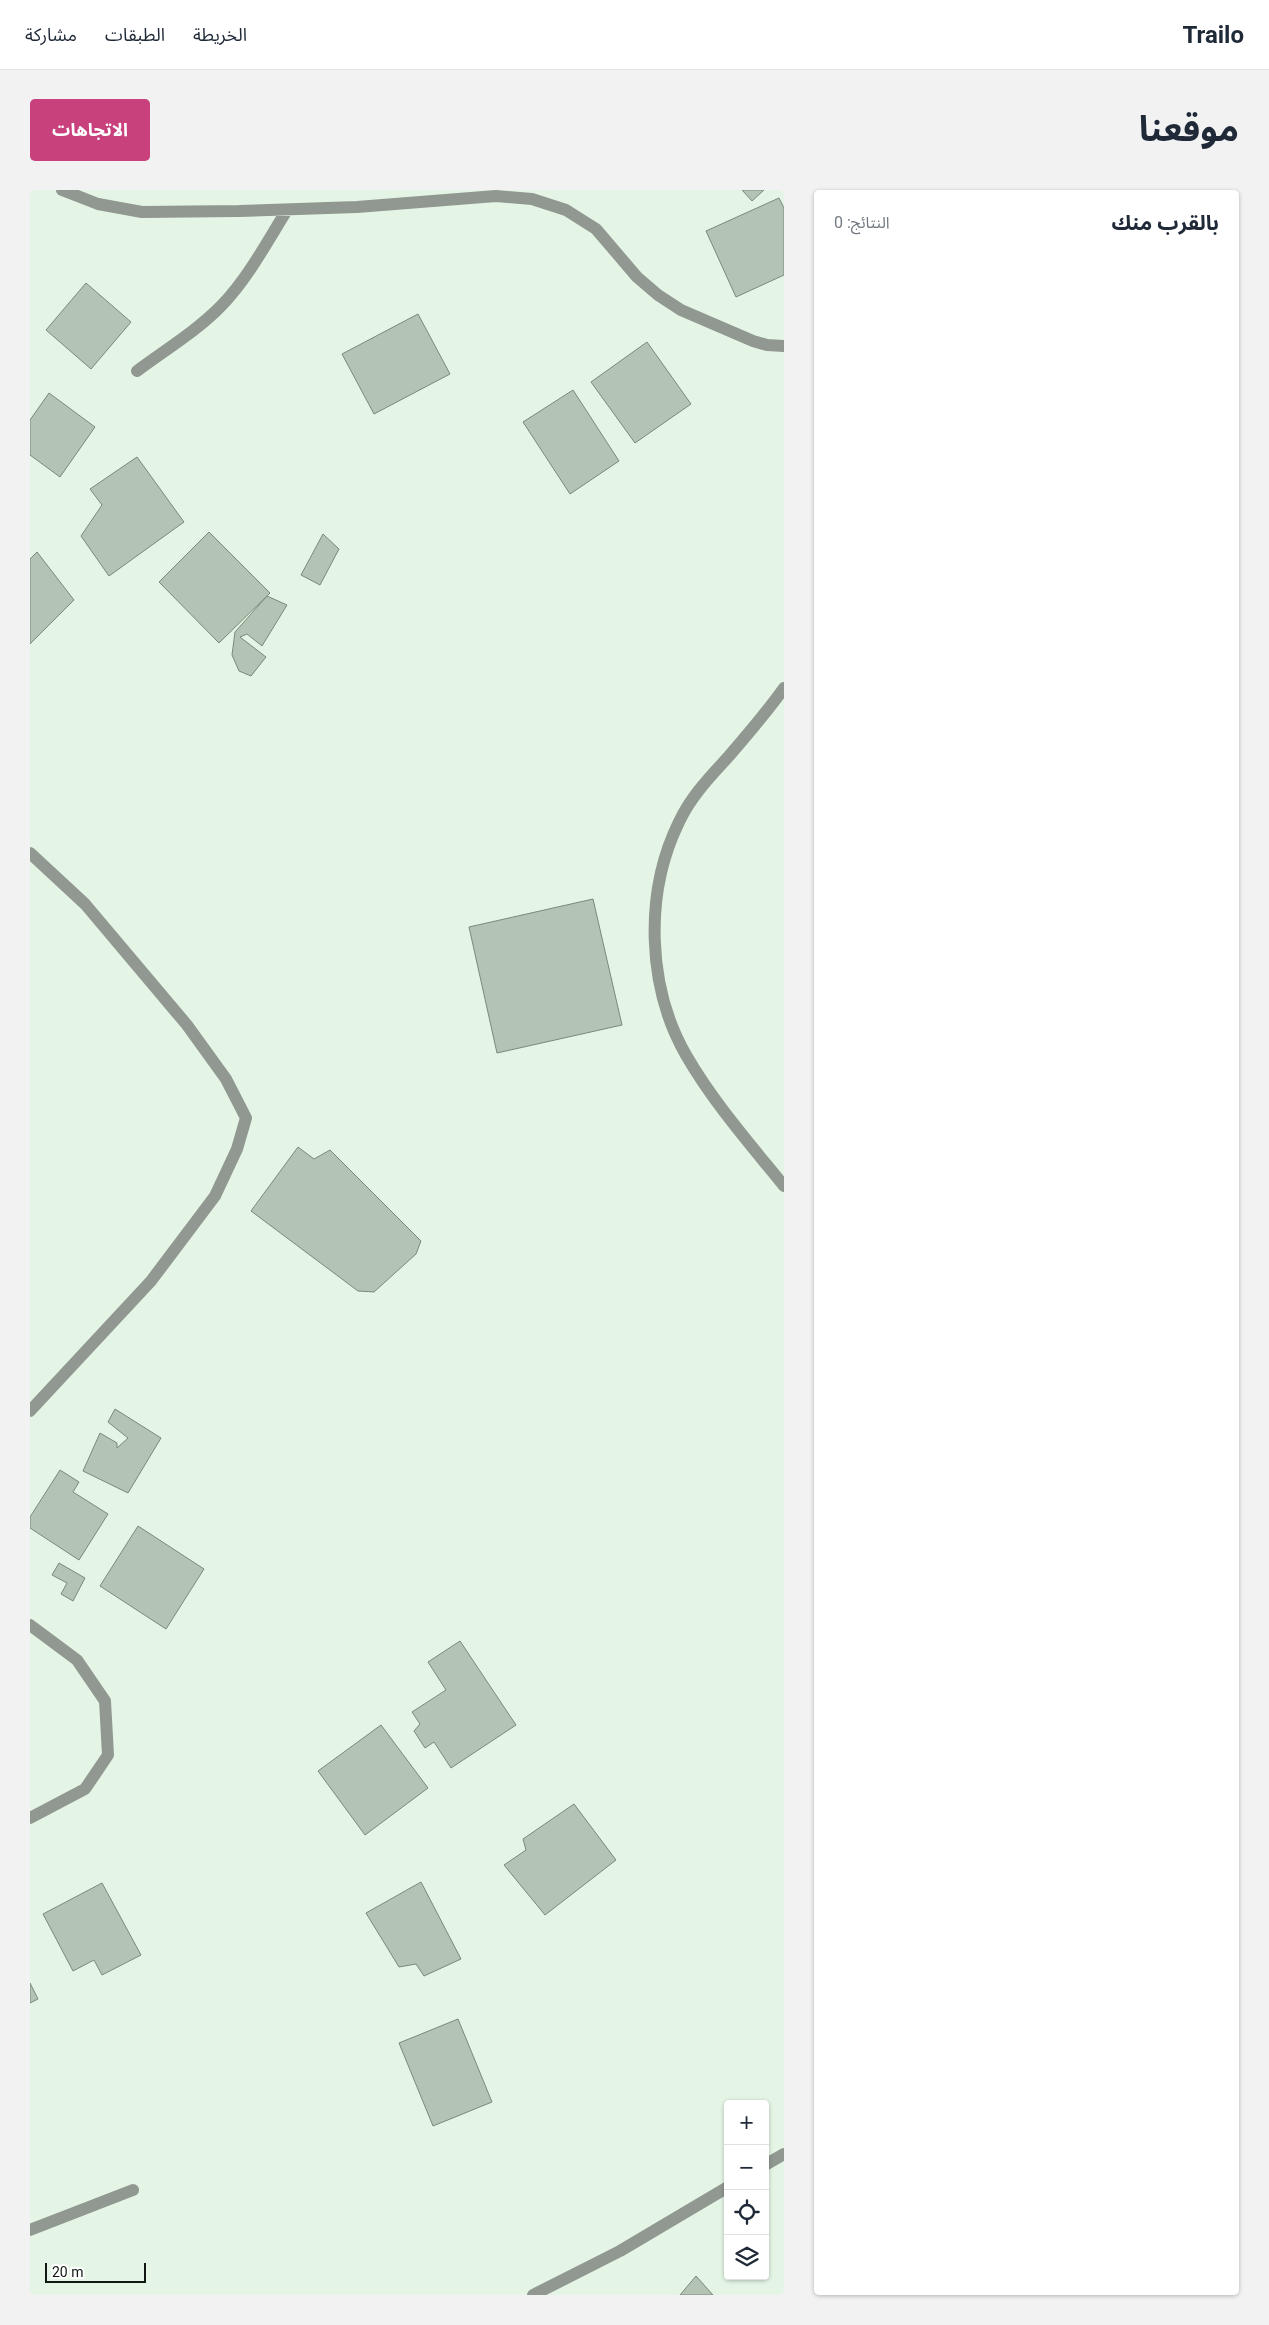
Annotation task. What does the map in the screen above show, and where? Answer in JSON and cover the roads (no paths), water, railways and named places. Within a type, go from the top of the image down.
[{"type":"street","points":[[62,190],[106,206],[142,212],[287,210],[496,196],[532,199],[566,210],[596,229],[637,277],[658,295],[681,310],[767,346],[784,346]]},
{"type":"street","points":[[136,371],[206,320],[222,305],[248,271],[287,210]]},
{"type":"street","points":[[784,688],[756,724],[699,788],[679,822],[665,859],[656,899],[654,939],[658,979],[669,1018],[686,1054],[708,1088],[784,1186]]},
{"type":"street","points":[[30,853],[85,904],[187,1025],[226,1079],[246,1118],[237,1149],[215,1196],[151,1281],[30,1412]]},
{"type":"street","points":[[30,1625],[77,1660],[104,1701],[108,1754],[85,1789],[30,1818]]},
{"type":"street","points":[[769,2163],[784,2154]]},
{"type":"street","points":[[533,2295],[620,2251],[724,2189]]},
{"type":"street","points":[[30,2230],[132,2190]]}]
